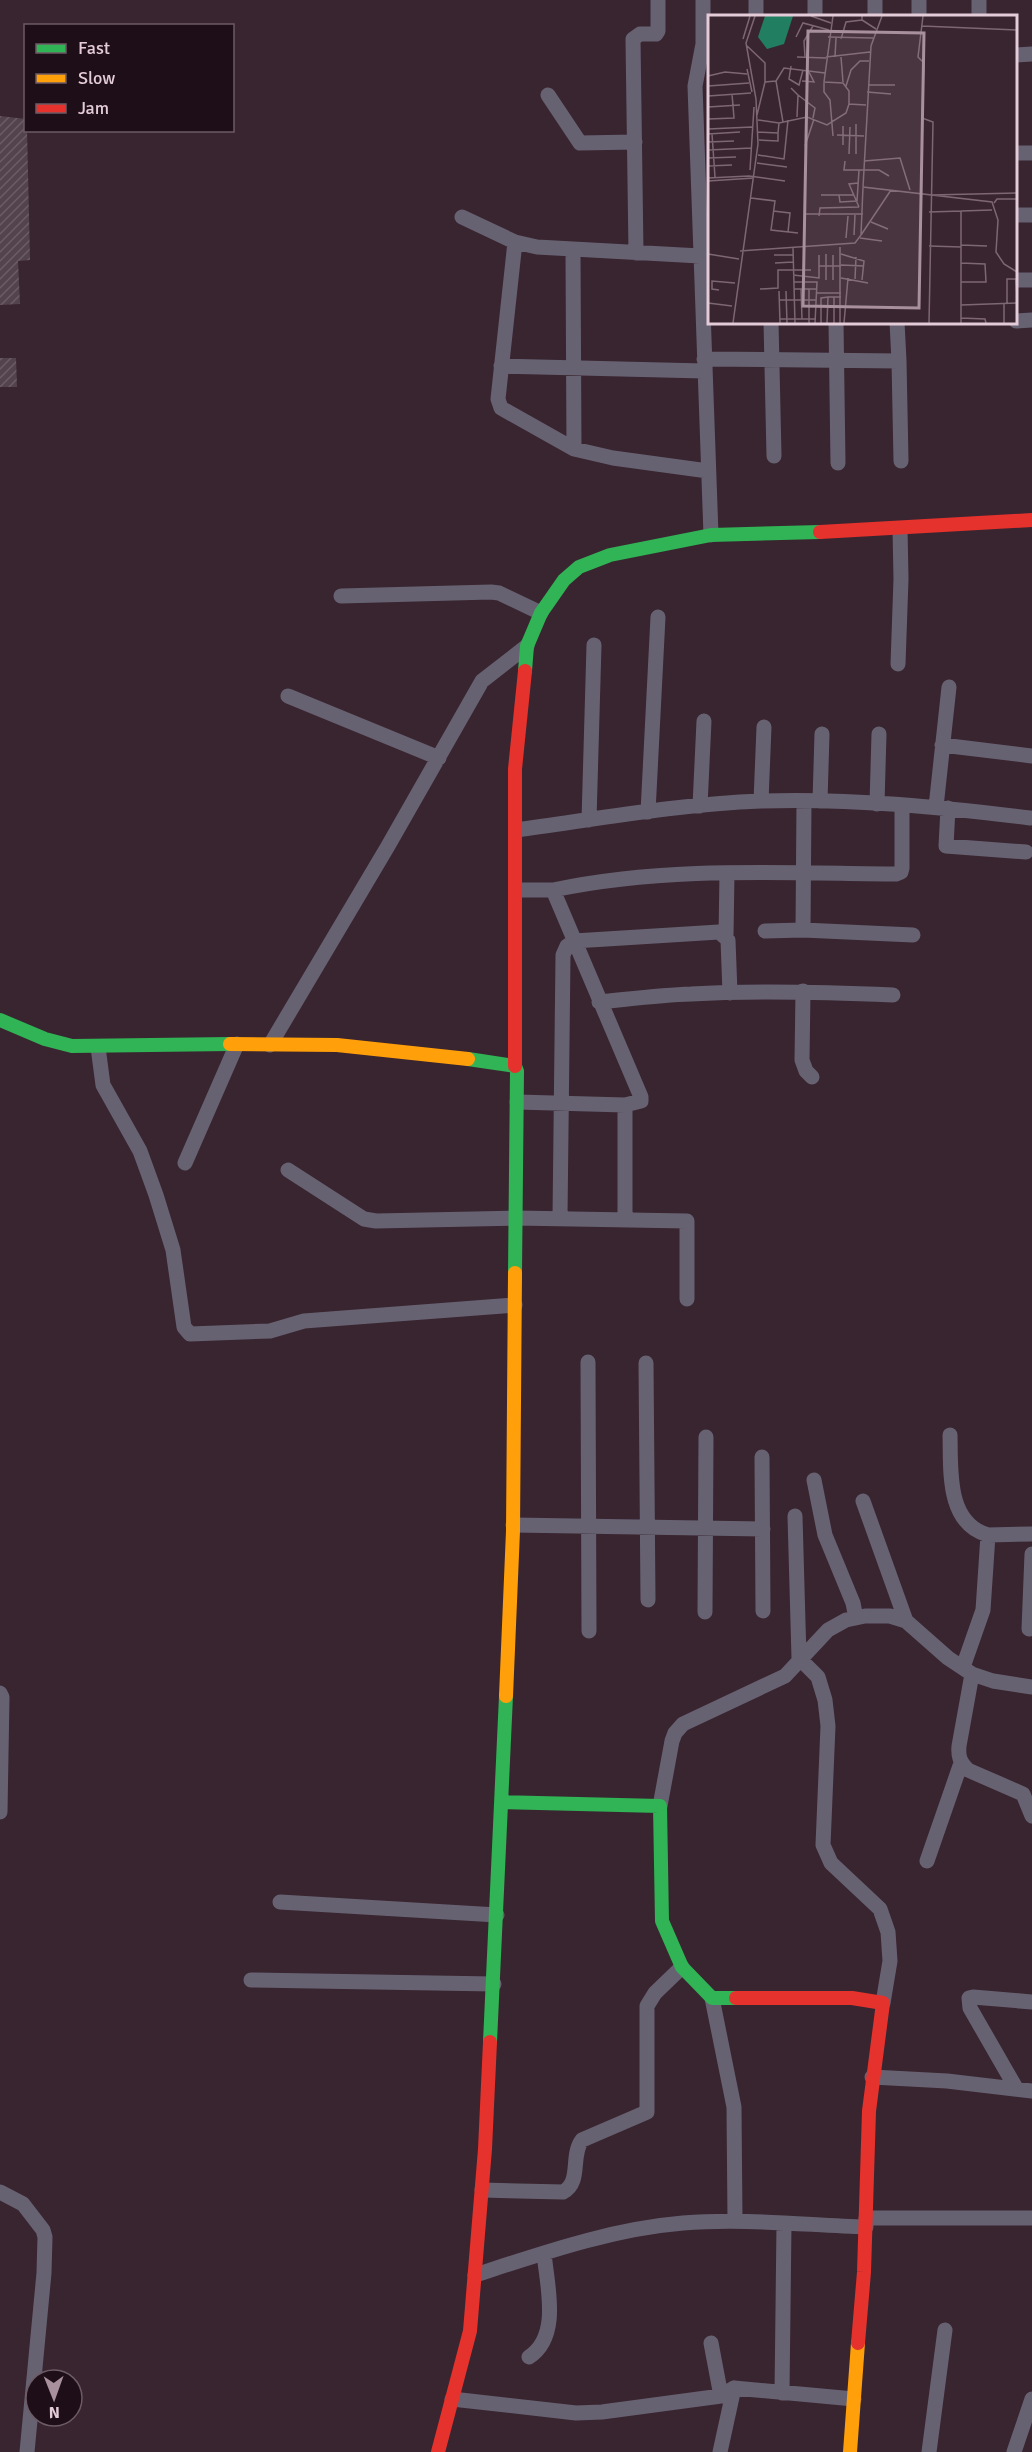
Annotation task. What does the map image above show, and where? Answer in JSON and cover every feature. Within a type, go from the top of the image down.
[{"type":"street","points":[[636,254],[633,39],[640,34],[656,34],[658,31],[658,0]]},
{"type":"street","points":[[703,0],[700,256],[711,536]]},
{"type":"street","points":[[1017,55],[1032,54]]},
{"type":"street","points":[[548,95],[580,143],[635,142]]},
{"type":"street","points":[[1017,216],[1032,215]]},
{"type":"street","points":[[462,218],[515,242],[537,247],[573,251],[700,256]]},
{"type":"street","points":[[515,242],[498,399],[501,408],[574,449],[613,458],[708,471]]},
{"type":"street","points":[[573,251],[574,449]]},
{"type":"street","points":[[1017,321],[1032,320]]},
{"type":"street","points":[[771,324],[774,456]]},
{"type":"street","points":[[836,324],[838,463]]},
{"type":"street","points":[[897,324],[901,461]]},
{"type":"street","points":[[501,366],[573,368],[704,365],[771,359],[899,360]]},
{"type":"street","points":[[438,2452],[470,2331],[482,2190],[494,1983],[513,1526],[517,1101],[517,1071],[514,1066],[515,769],[527,646],[541,613],[564,580],[579,567],[610,555],[711,536],[900,529],[1032,520]]},
{"type":"street","points":[[898,664],[900,529]]},
{"type":"street","points":[[341,596],[491,592],[499,593],[541,613]]},
{"type":"street","points":[[648,812],[658,617]]},
{"type":"street","points":[[589,820],[594,645]]},
{"type":"street","points":[[270,1045],[482,681],[527,646]]},
{"type":"street","points":[[949,687],[942,745],[942,807],[946,846],[1026,852]]},
{"type":"street","points":[[288,696],[439,758]]},
{"type":"street","points":[[700,806],[704,721]]},
{"type":"street","points":[[761,801],[764,727]]},
{"type":"street","points":[[803,930],[804,873],[822,734]]},
{"type":"street","points":[[877,804],[879,734]]},
{"type":"street","points":[[942,745],[1032,756]]},
{"type":"street","points":[[516,830],[648,812],[761,801],[942,807],[1030,818]]},
{"type":"street","points":[[516,891],[554,890],[598,880],[727,873],[896,874],[901,872],[902,805]]},
{"type":"street","points":[[727,873],[726,936],[730,993]]},
{"type":"street","points":[[517,1101],[625,1104],[641,1101],[554,890]]},
{"type":"street","points":[[765,931],[803,930],[913,935]]},
{"type":"street","points":[[560,1218],[563,955],[567,946],[574,941],[719,932],[726,936]]},
{"type":"street","points":[[599,1002],[730,993],[803,991],[893,995]]},
{"type":"street","points":[[803,991],[802,1060],[806,1071],[812,1077]]},
{"type":"street","points":[[0,1020],[45,1039],[72,1046],[337,1045],[514,1066]]},
{"type":"street","points":[[185,1163],[237,1044]]},
{"type":"street","points":[[98,1047],[103,1085],[140,1151],[156,1195],[172,1250],[184,1328],[190,1334],[270,1331],[304,1321],[515,1305]]},
{"type":"street","points":[[625,1104],[625,1219]]},
{"type":"street","points":[[288,1170],[364,1219],[394,1221],[560,1218],[687,1221],[687,1299]]},
{"type":"street","points":[[588,1362],[589,1632]]},
{"type":"street","points":[[646,1363],[648,1600]]},
{"type":"street","points":[[950,1436],[954,1500],[964,1519],[980,1533],[988,1535],[1032,1534]]},
{"type":"street","points":[[705,1612],[706,1437]]},
{"type":"street","points":[[762,1457],[763,1611]]},
{"type":"street","points":[[814,1480],[825,1535],[853,1603],[855,1618]]},
{"type":"street","points":[[862,1501],[906,1621]]},
{"type":"street","points":[[795,1516],[799,1658],[818,1677],[827,1718],[823,1845],[831,1863],[880,1909],[888,1932],[890,1961],[872,2077],[864,2272],[850,2452]]},
{"type":"street","points":[[513,1526],[763,1529]]},
{"type":"street","points":[[988,1535],[982,1610],[968,1670],[958,1756],[968,1770],[1023,1794],[1032,1816]]},
{"type":"street","points":[[1029,1629],[1032,1554]]},
{"type":"street","points":[[735,2221],[734,2107],[712,1998],[682,1967],[662,1920],[660,1806],[675,1733],[683,1724],[785,1676],[799,1658],[828,1630],[846,1620],[855,1618],[890,1616],[906,1621],[948,1658],[968,1670],[993,1681],[1032,1687]]},
{"type":"street","points":[[0,1693],[2,1697],[0,1812]]},
{"type":"street","points":[[927,1861],[961,1763]]},
{"type":"street","points":[[502,1802],[660,1806]]},
{"type":"street","points":[[280,1902],[497,1915]]},
{"type":"street","points":[[482,2190],[563,2192],[570,2188],[573,2182],[577,2147],[582,2140],[647,2112],[645,2021],[647,2006],[655,1993],[682,1967]]},
{"type":"street","points":[[251,1980],[494,1983]]},
{"type":"street","points":[[712,1998],[852,1998],[883,2003]]},
{"type":"street","points":[[1016,2088],[970,2008],[969,1998],[1032,2002]]},
{"type":"street","points":[[872,2077],[947,2080],[1032,2091]]},
{"type":"street","points":[[0,2192],[23,2204],[43,2230],[45,2237],[44,2273],[27,2452]]},
{"type":"street","points":[[475,2275],[588,2238],[682,2223],[735,2221],[784,2224],[1032,2218]]},
{"type":"street","points":[[782,2393],[784,2224]]},
{"type":"street","points":[[529,2357],[545,2342],[548,2324],[544,2253]]},
{"type":"street","points":[[929,2452],[945,2330]]},
{"type":"street","points":[[711,2343],[728,2392],[720,2452]]},
{"type":"street","points":[[452,2399],[576,2413],[603,2412],[728,2392],[782,2393],[854,2399]]},
{"type":"street","points":[[1014,2452],[1032,2399]]},
{"type":"building","points":[[0,116],[24,119],[24,132],[27,132],[30,260],[18,261],[20,304],[0,305]]},
{"type":"building","points":[[0,358],[16,358],[17,387],[0,387]]},
{"type":"traffic: fast","points":[[525,671],[527,646],[541,613],[564,580],[579,567],[610,555],[711,535],[820,532]]},
{"type":"traffic: fast","points":[[0,1020],[45,1039],[72,1046],[230,1044]]},
{"type":"traffic: fast","points":[[468,1059],[515,1066],[517,1071],[515,1273]]},
{"type":"traffic: fast","points":[[490,2042],[506,1696]]},
{"type":"traffic: fast","points":[[502,1802],[660,1806],[662,1921],[682,1967],[712,1998],[736,1998]]},
{"type":"traffic: slow","points":[[230,1044],[337,1045],[468,1059]]},
{"type":"traffic: slow","points":[[506,1696],[513,1531],[515,1273]]},
{"type":"traffic: slow","points":[[850,2452],[858,2343]]},
{"type":"traffic: jam","points":[[820,532],[1032,520]]},
{"type":"traffic: jam","points":[[515,1066],[515,769],[525,671]]},
{"type":"traffic: jam","points":[[736,1998],[852,1998],[883,2003],[869,2111],[864,2272],[858,2343]]},
{"type":"traffic: jam","points":[[438,2452],[470,2331],[485,2149],[490,2042]]}]
